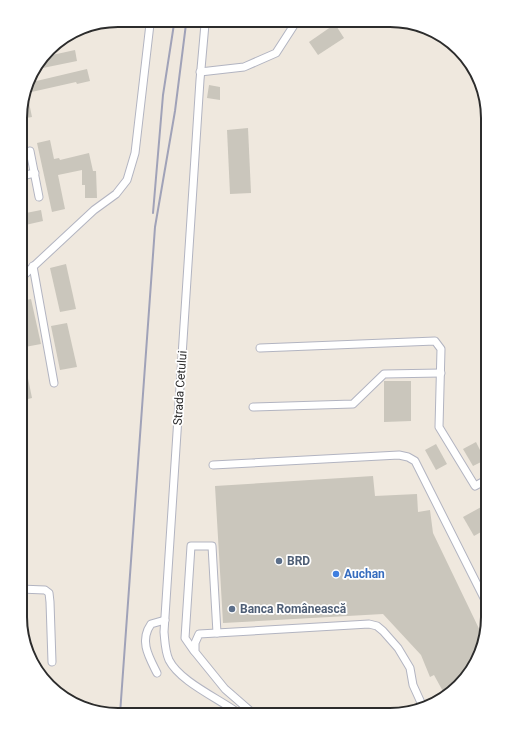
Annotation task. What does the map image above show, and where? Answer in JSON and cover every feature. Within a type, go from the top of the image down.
[{"type":"street","points":[[27,272],[94,210],[116,194],[127,180],[135,153],[150,27]]},
{"type":"street","name":"Strada Cetului","points":[[205,27],[200,72],[165,620],[165,648],[169,660],[177,671],[186,679],[232,708]]},
{"type":"street","points":[[200,72],[244,67],[276,53],[293,27]]},
{"type":"street","points":[[30,151],[39,197]]},
{"type":"street","points":[[27,175],[35,173]]},
{"type":"street","points":[[33,266],[54,383]]},
{"type":"street","points":[[260,348],[435,341],[441,349],[439,427],[475,486],[481,483]]},
{"type":"street","points":[[253,407],[353,404],[384,374],[441,373]]},
{"type":"street","points":[[213,465],[399,455],[408,457],[415,461],[481,592]]},
{"type":"street","points":[[217,633],[212,546],[191,546],[185,638],[194,652],[225,689],[247,708]]},
{"type":"street","points":[[27,589],[45,590],[49,593],[52,662]]},
{"type":"street","points":[[157,673],[146,651],[146,635],[151,624],[165,620]]},
{"type":"street","points":[[186,633],[199,634],[369,624],[377,626],[394,642],[410,668],[413,685],[421,702]]},
{"type":"street","points":[[194,652],[195,643],[199,634]]},
{"type":"building","points":[[331,27],[337,27],[344,38],[318,55],[309,42]]},
{"type":"building","points":[[75,50],[77,61],[41,68],[53,55]]},
{"type":"building","points":[[87,69],[90,81],[77,84],[76,82],[31,92],[35,81]]},
{"type":"building","points":[[209,85],[220,87],[220,100],[207,98]]},
{"type":"building","points":[[29,101],[32,117],[27,118]]},
{"type":"building","points":[[248,128],[251,193],[230,194],[227,130]]},
{"type":"building","points":[[50,140],[54,159],[59,158],[60,160],[89,153],[93,171],[96,171],[97,198],[85,198],[85,185],[82,185],[82,170],[58,175],[65,209],[52,212],[37,143]]},
{"type":"building","points":[[41,210],[43,221],[27,225],[27,213]]},
{"type":"building","points":[[66,264],[76,309],[60,312],[50,268]]},
{"type":"building","points":[[31,299],[41,344],[27,347],[27,300]]},
{"type":"building","points":[[67,323],[77,367],[60,370],[51,326]]},
{"type":"building","points":[[27,374],[32,398],[27,399]]},
{"type":"building","points":[[384,381],[411,381],[411,421],[384,422]]},
{"type":"building","points":[[476,442],[481,452],[481,462],[473,466],[463,449]]},
{"type":"building","points":[[436,444],[447,464],[436,470],[425,450]]},
{"type":"building","name":"Auchan","points":[[373,476],[375,496],[417,494],[418,512],[430,510],[433,533],[480,630],[472,657],[466,668],[443,691],[434,675],[430,677],[421,655],[383,614],[223,623],[215,486]]},
{"type":"building","points":[[481,507],[481,532],[474,536],[463,517]]},
{"type":"railway","points":[[153,213],[163,95],[174,27]]},
{"type":"railway","points":[[120,708],[155,227],[175,111],[186,27]]},
{"type":"place","name":"BRD","points":[[279,561]]},
{"type":"place","name":"Auchan","points":[[336,574]]},
{"type":"place","name":"Banca Românească","points":[[232,609]]}]
